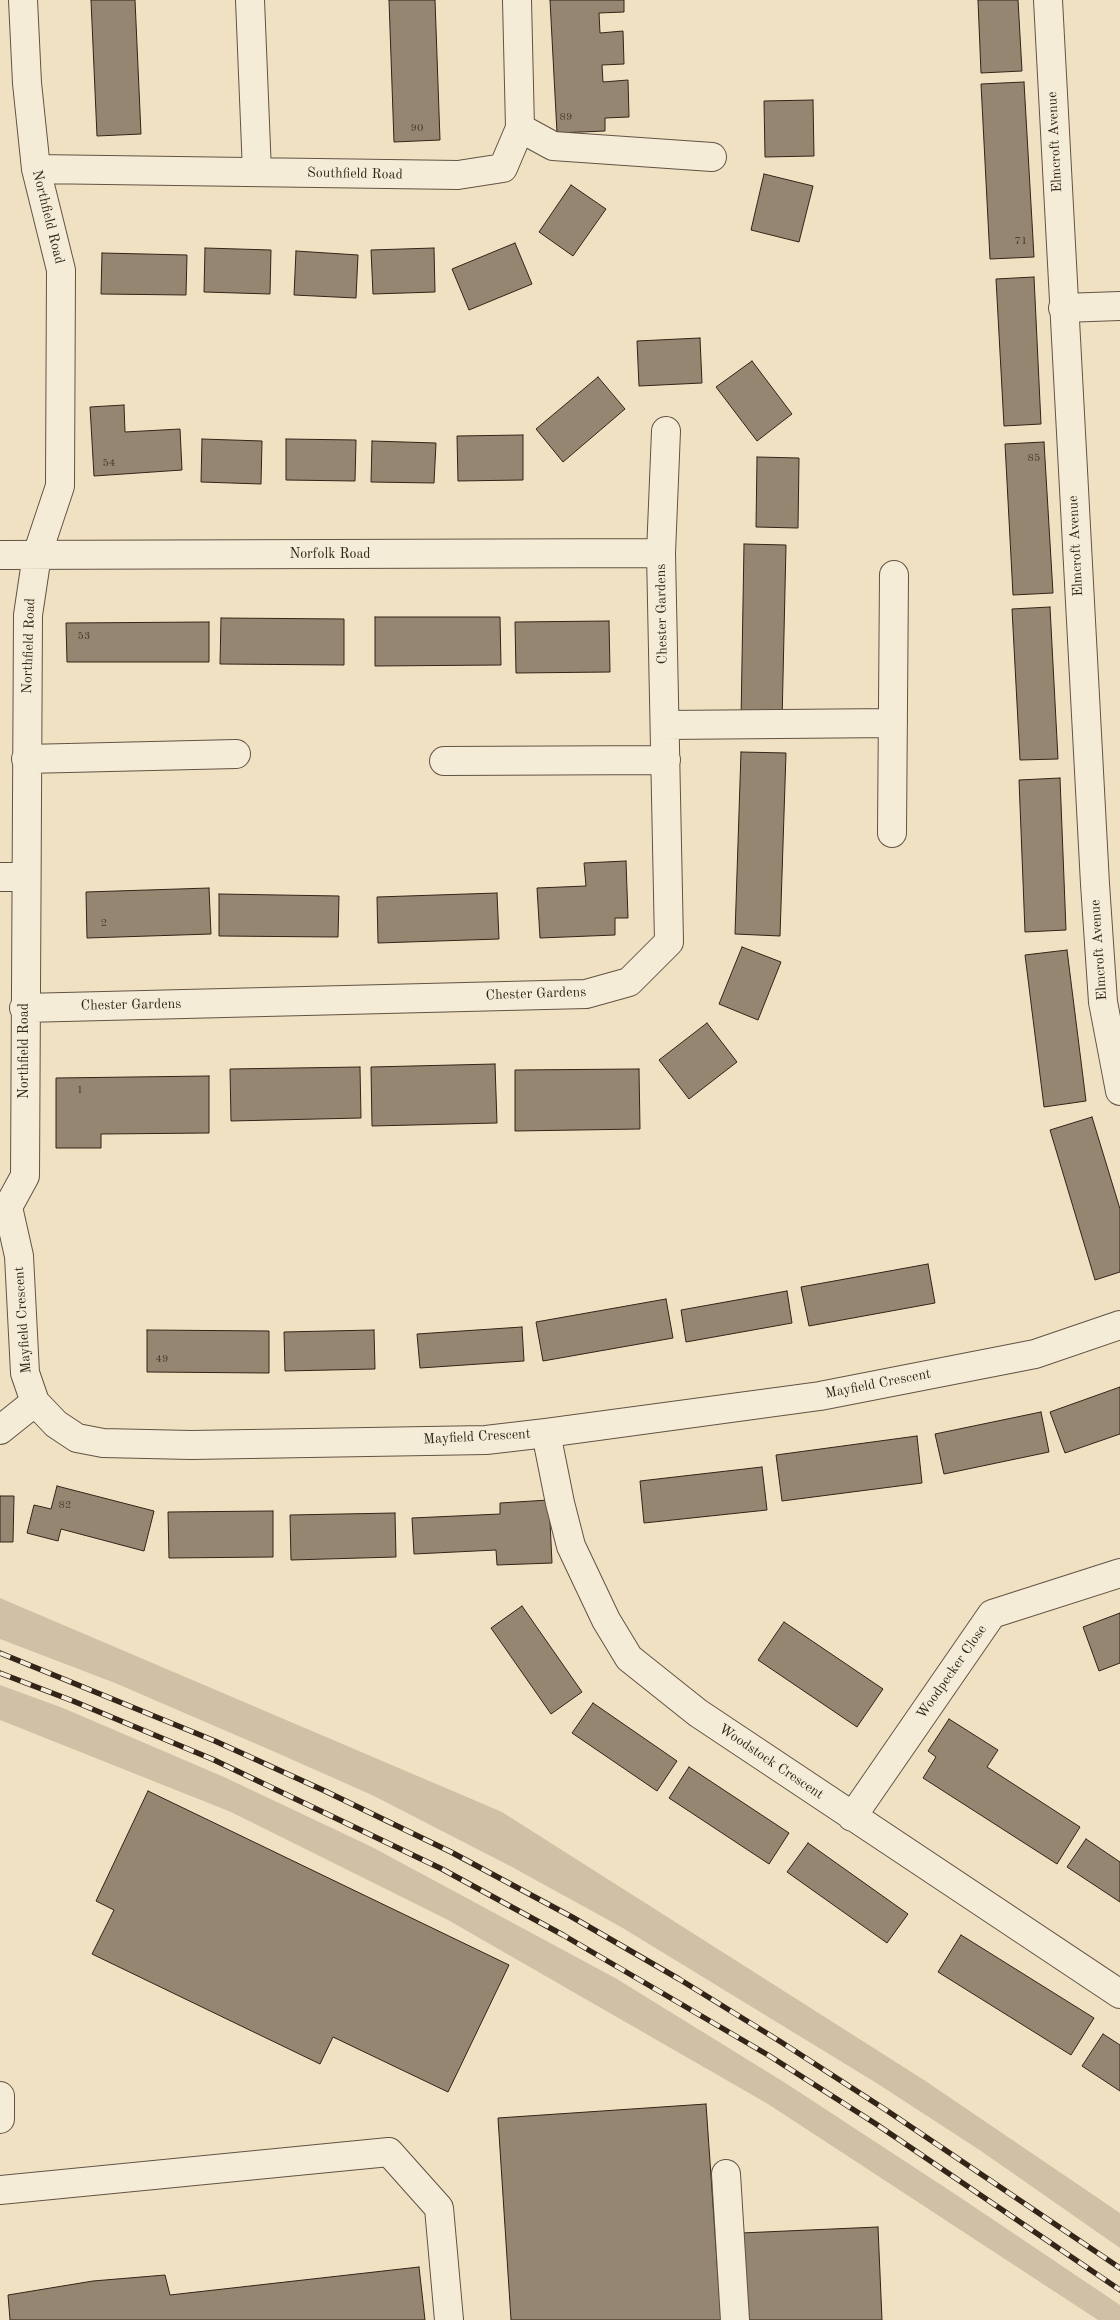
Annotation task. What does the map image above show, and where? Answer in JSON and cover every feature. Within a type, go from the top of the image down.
[{"type":"street","name":"Northfield Road","points":[[4,1207],[24,1176],[24,1008],[13,877],[26,759],[28,615],[37,556],[60,486],[61,270],[36,169],[27,83],[23,0]]},
{"type":"street","points":[[250,0],[257,172]]},
{"type":"street","name":"Southfield Road","points":[[36,169],[458,175],[503,168],[520,128],[517,0]]},
{"type":"street","name":"Elmcroft Avenue","points":[[1048,0],[1063,308],[1102,992],[1120,1090]]},
{"type":"street","points":[[520,128],[553,146],[712,157]]},
{"type":"street","points":[[1063,308],[1120,306]]},
{"type":"street","name":"Chester Gardens","points":[[24,1008],[586,994],[629,982],[669,942],[661,553],[666,432]]},
{"type":"street","name":"Norfolk Road","points":[[0,555],[661,553]]},
{"type":"street","points":[[892,833],[894,575]]},
{"type":"street","points":[[665,724],[893,723]]},
{"type":"street","points":[[26,759],[236,754]]},
{"type":"street","points":[[444,761],[666,760]]},
{"type":"street","name":"Mayfield Crescent","points":[[4,1207],[19,1256],[25,1373],[35,1402],[56,1424],[77,1438],[103,1444],[191,1445],[486,1440],[546,1433],[820,1396],[1035,1354],[1120,1325]]},
{"type":"street","points":[[0,1430],[35,1402]]},
{"type":"street","name":"Woodstock Crescent","points":[[546,1433],[571,1546],[606,1620],[629,1658],[698,1712],[852,1817],[1120,1994]]},
{"type":"street","name":"Woodpecker Close","points":[[852,1817],[992,1614],[1120,1573]]},
{"type":"street","points":[[0,2096],[0,2119]]},
{"type":"street","points":[[0,2190],[389,2152],[439,2208],[449,2320]]},
{"type":"street","points":[[726,2174],[735,2320]]},
{"type":"shaded area","points":[[0,1598],[502,1812],[924,2080],[1120,2213],[1120,2248],[981,2151],[878,2084],[621,1927],[512,1867],[372,1795],[115,1683],[0,1639]]},
{"type":"shaded area","points":[[0,1685],[63,1708],[224,1777],[372,1847],[617,1979],[787,2084],[1120,2305],[1120,2320],[1098,2320],[768,2104],[448,1920],[231,1812],[0,1720]]},
{"type":"building","points":[[91,0],[135,0],[141,134],[97,136]]},
{"type":"building","points":[[389,0],[435,0],[440,140],[394,142]]},
{"type":"building","points":[[550,0],[624,0],[624,12],[599,13],[600,33],[623,31],[624,64],[602,65],[603,82],[628,80],[629,117],[605,118],[605,131],[557,133]]},
{"type":"building","points":[[978,0],[1018,0],[1022,71],[981,73]]},
{"type":"building","points":[[1024,82],[1034,257],[990,259],[981,84]]},
{"type":"building","points":[[813,100],[814,156],[765,157],[764,101]]},
{"type":"building","points":[[764,174],[813,186],[799,242],[751,230]]},
{"type":"building","points":[[571,185],[606,209],[573,256],[539,232]]},
{"type":"building","points":[[515,243],[532,284],[469,310],[452,269]]},
{"type":"building","points":[[205,248],[271,250],[270,294],[204,292]]},
{"type":"building","points":[[434,248],[435,292],[373,294],[371,250]]},
{"type":"building","points":[[296,251],[358,255],[356,298],[294,295]]},
{"type":"building","points":[[102,253],[187,255],[186,295],[101,294]]},
{"type":"building","points":[[1034,277],[1041,424],[1004,426],[996,279]]},
{"type":"building","points":[[700,338],[702,383],[639,386],[637,341]]},
{"type":"building","points":[[752,361],[792,414],[757,441],[716,387]]},
{"type":"building","points":[[598,377],[625,409],[563,462],[536,429]]},
{"type":"building","points":[[124,405],[125,432],[180,429],[182,470],[94,476],[90,407]]},
{"type":"building","points":[[523,435],[523,480],[458,481],[457,436]]},
{"type":"building","points":[[202,439],[262,441],[261,484],[201,482]]},
{"type":"building","points":[[286,439],[356,440],[355,481],[286,480]]},
{"type":"building","points":[[372,441],[436,443],[434,483],[371,482]]},
{"type":"building","points":[[1044,442],[1053,593],[1013,595],[1005,444]]},
{"type":"building","points":[[757,457],[799,458],[798,528],[756,527]]},
{"type":"building","points":[[744,544],[786,545],[782,722],[741,721]]},
{"type":"building","points":[[1050,607],[1058,759],[1020,760],[1012,609]]},
{"type":"building","points":[[375,617],[500,617],[501,665],[375,666]]},
{"type":"building","points":[[221,618],[344,619],[344,665],[220,664]]},
{"type":"building","points":[[609,621],[610,672],[516,673],[515,622]]},
{"type":"building","points":[[209,622],[209,662],[67,662],[66,623]]},
{"type":"building","points":[[741,752],[786,753],[780,936],[735,934]]},
{"type":"building","points":[[1060,778],[1066,930],[1025,932],[1019,780]]},
{"type":"building","points":[[626,861],[628,918],[615,918],[615,935],[540,938],[537,888],[586,886],[584,863]]},
{"type":"building","points":[[209,888],[211,934],[87,938],[86,892]]},
{"type":"building","points":[[497,893],[499,939],[378,943],[377,897]]},
{"type":"building","points":[[219,894],[339,896],[338,937],[219,936]]},
{"type":"building","points":[[742,947],[781,962],[758,1020],[719,1004]]},
{"type":"building","points":[[1067,950],[1086,1101],[1044,1107],[1025,955]]},
{"type":"building","points":[[707,1023],[737,1062],[689,1099],[659,1060]]},
{"type":"building","points":[[495,1064],[497,1123],[372,1126],[371,1067]]},
{"type":"building","points":[[360,1067],[361,1118],[231,1121],[230,1069]]},
{"type":"building","points":[[639,1069],[640,1129],[515,1131],[515,1070]]},
{"type":"building","points":[[209,1076],[209,1133],[101,1134],[101,1148],[56,1148],[56,1078]]},
{"type":"building","points":[[1092,1117],[1120,1209],[1120,1272],[1095,1280],[1050,1130]]},
{"type":"building","points":[[928,1264],[935,1303],[809,1326],[801,1287]]},
{"type":"building","points":[[787,1291],[792,1323],[686,1342],[681,1310]]},
{"type":"building","points":[[666,1299],[673,1338],[543,1361],[536,1322]]},
{"type":"building","points":[[522,1327],[524,1361],[420,1368],[417,1334]]},
{"type":"building","points":[[147,1330],[269,1331],[269,1373],[147,1372]]},
{"type":"building","points":[[374,1330],[375,1369],[285,1371],[284,1332]]},
{"type":"building","points":[[1120,1387],[1120,1434],[1065,1453],[1050,1412]]},
{"type":"building","points":[[1041,1412],[1049,1452],[944,1474],[935,1434]]},
{"type":"building","points":[[917,1436],[922,1483],[782,1501],[776,1455]]},
{"type":"building","points":[[762,1467],[767,1510],[644,1523],[640,1481]]},
{"type":"building","points":[[57,1486],[154,1511],[144,1551],[61,1529],[58,1541],[27,1533],[34,1505],[51,1509]]},
{"type":"building","points":[[0,1496],[14,1496],[13,1542],[0,1542]]},
{"type":"building","points":[[549,1500],[552,1563],[497,1565],[496,1550],[414,1554],[412,1518],[500,1514],[500,1503]]},
{"type":"building","points":[[273,1511],[273,1557],[169,1558],[168,1512]]},
{"type":"building","points":[[395,1513],[396,1557],[291,1560],[290,1515]]},
{"type":"building","points":[[522,1606],[582,1692],[551,1714],[491,1628]]},
{"type":"building","points":[[1120,1613],[1120,1663],[1099,1671],[1083,1627]]},
{"type":"building","points":[[784,1622],[883,1689],[857,1727],[758,1660]]},
{"type":"building","points":[[593,1703],[677,1761],[657,1791],[572,1733]]},
{"type":"building","points":[[949,1719],[998,1750],[987,1767],[1080,1827],[1057,1864],[923,1778],[936,1757],[928,1751]]},
{"type":"building","points":[[689,1767],[789,1833],[769,1864],[669,1798]]},
{"type":"building","points":[[148,1791],[509,1965],[448,2092],[333,2037],[320,2064],[92,1954],[114,1910],[96,1901]]},
{"type":"building","points":[[1086,1839],[1120,1862],[1120,1902],[1067,1867]]},
{"type":"building","points":[[808,1843],[908,1914],[887,1943],[787,1872]]},
{"type":"building","points":[[961,1935],[1094,2018],[1071,2055],[938,1972]]},
{"type":"building","points":[[1103,2034],[1120,2045],[1120,2091],[1082,2066]]},
{"type":"building","points":[[706,2104],[721,2320],[511,2320],[498,2118]]},
{"type":"building","points":[[878,2227],[882,2320],[745,2320],[741,2233]]},
{"type":"building","points":[[419,2267],[425,2320],[10,2320],[8,2295],[93,2281],[165,2275],[170,2295]]},
{"type":"railway","points":[[0,1653],[215,1741],[325,1791],[451,1852],[572,1917],[679,1979],[781,2042],[886,2110],[1120,2268]]},
{"type":"railway","points":[[0,1673],[212,1759],[442,1869],[563,1935],[768,2055],[876,2124],[1120,2290]]}]
